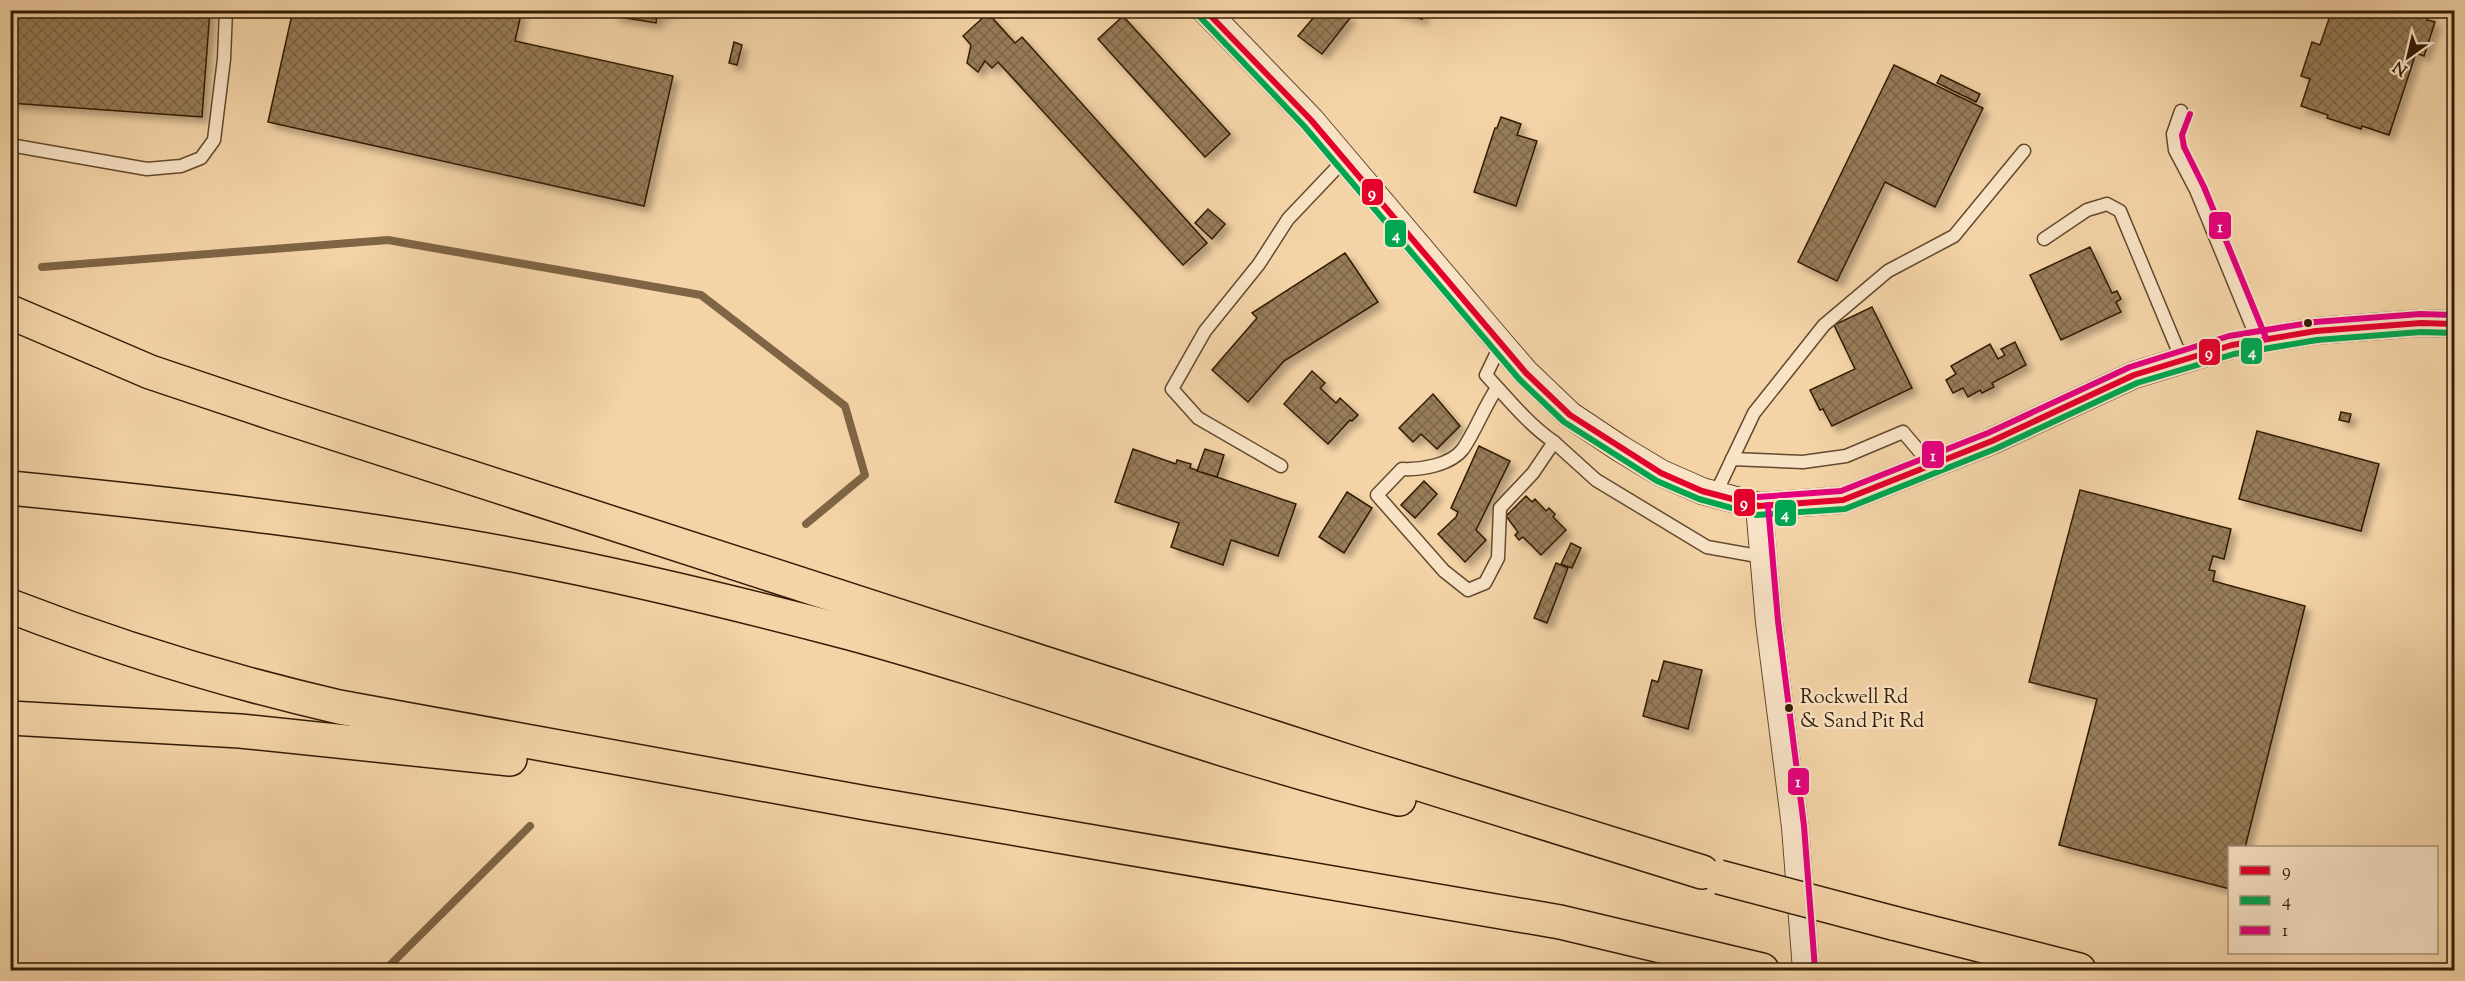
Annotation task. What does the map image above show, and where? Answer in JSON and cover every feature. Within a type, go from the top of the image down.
[{"type":"highway","points":[[10,312],[150,372],[296,421],[1376,770],[1711,874]]},
{"type":"highway","points":[[10,488],[352,529],[516,556],[628,578],[885,643],[1339,783],[1711,874],[2079,970]]},
{"type":"highway","points":[[10,606],[87,635],[170,662],[318,702],[383,716],[866,803],[1560,922],[1747,967]]},
{"type":"highway","points":[[10,718],[156,725],[324,739],[866,803]]},
{"type":"street","points":[[1205,10],[1311,120],[1526,373],[1570,415],[1661,473],[1714,495],[1759,506],[1843,500],[1992,441],[2134,375],[2232,345],[2316,331],[2454,324]]},
{"type":"street","points":[[1759,506],[1769,622],[1795,827],[1806,970]]},
{"type":"lane","points":[[10,145],[147,169],[181,166],[201,158],[214,140],[224,58],[226,10]]},
{"type":"lane","points":[[2181,111],[2173,134],[2175,150],[2196,190],[2258,341]]},
{"type":"lane","points":[[1714,495],[1754,413],[1824,325],[1888,272],[1953,236],[2024,151]]},
{"type":"lane","points":[[1281,466],[1198,418],[1172,389],[1205,330],[1259,264],[1288,219],[1345,159]]},
{"type":"lane","points":[[2044,239],[2087,210],[2108,204],[2120,211],[2182,360]]},
{"type":"lane","points":[[1501,344],[1486,375],[1534,428],[1554,442],[1596,480],[1707,546],[1763,557]]},
{"type":"lane","points":[[1497,387],[1462,450],[1446,461],[1416,470],[1402,469],[1377,495],[1444,571],[1468,590],[1485,583],[1498,558],[1500,508],[1533,473],[1554,442]]},
{"type":"lane","points":[[1732,459],[1803,462],[1846,456],[1903,432],[1931,465]]},
{"type":"building","points":[[10,10],[210,10],[202,117],[10,103]]},
{"type":"building","points":[[293,10],[376,10],[402,16],[404,10],[522,10],[515,41],[673,76],[644,206],[268,122]]},
{"type":"building","points":[[614,10],[666,10],[665,15],[657,15],[656,23],[614,16]]},
{"type":"building","points":[[1310,10],[1340,10],[1350,18],[1322,54],[1298,36],[1314,17],[1308,13]]},
{"type":"building","points":[[1390,10],[1424,10],[1422,19]]},
{"type":"building","points":[[2332,10],[2430,10],[2427,20],[2435,22],[2424,56],[2416,53],[2389,135],[2327,118],[2328,115],[2301,106],[2310,79],[2301,76],[2312,42],[2320,45]]},
{"type":"building","points":[[988,13],[1015,43],[1022,37],[1207,243],[1183,265],[998,62],[992,68],[985,61],[978,72],[967,63],[971,45],[963,36]]},
{"type":"building","points":[[1123,16],[1230,134],[1205,157],[1098,39]]},
{"type":"building","points":[[734,42],[742,45],[737,65],[729,63]]},
{"type":"building","points":[[1894,65],[1983,108],[1935,207],[1885,182],[1837,281],[1798,262]]},
{"type":"building","points":[[1941,75],[1980,94],[1976,102],[1937,83]]},
{"type":"building","points":[[1501,117],[1521,124],[1517,135],[1537,141],[1516,206],[1474,192],[1495,128]]},
{"type":"building","points":[[1208,209],[1225,224],[1212,239],[1195,223]]},
{"type":"building","points":[[2090,247],[2112,293],[2117,291],[2121,299],[2116,302],[2121,312],[2061,340],[2030,275]]},
{"type":"building","points":[[1345,253],[1378,302],[1284,361],[1248,402],[1212,370],[1257,318],[1252,313]]},
{"type":"building","points":[[1872,307],[1912,388],[1832,426],[1823,409],[1820,410],[1810,390],[1855,369],[1834,325]]},
{"type":"building","points":[[2015,342],[2026,365],[1992,383],[1994,387],[1982,393],[1980,390],[1968,397],[1963,388],[1953,393],[1946,380],[1956,374],[1951,366],[1990,344],[1998,359],[2005,355],[2001,349]]},
{"type":"building","points":[[1312,371],[1325,383],[1320,388],[1336,403],[1340,398],[1358,415],[1352,421],[1350,420],[1328,444],[1284,404]]},
{"type":"building","points":[[1433,394],[1460,426],[1437,449],[1421,434],[1413,442],[1399,428]]},
{"type":"building","points":[[2341,412],[2351,414],[2349,422],[2339,420]]},
{"type":"building","points":[[2257,431],[2379,464],[2361,531],[2239,499]]},
{"type":"building","points":[[1479,446],[1510,461],[1476,530],[1486,540],[1465,562],[1438,534],[1456,517],[1458,512],[1451,508]]},
{"type":"building","points":[[1133,449],[1176,464],[1177,460],[1191,464],[1190,468],[1296,504],[1278,556],[1231,540],[1223,565],[1171,547],[1179,523],[1115,502]]},
{"type":"building","points":[[1205,449],[1224,455],[1217,477],[1197,471]]},
{"type":"building","points":[[1424,481],[1437,494],[1415,518],[1401,505]]},
{"type":"building","points":[[2080,490],[2231,529],[2224,559],[2213,556],[2209,570],[2215,571],[2213,581],[2305,606],[2245,846],[2228,846],[2228,888],[2059,845],[2097,699],[2029,682]]},
{"type":"building","points":[[1347,492],[1372,508],[1344,553],[1319,537]]},
{"type":"building","points":[[1526,496],[1532,502],[1535,499],[1546,511],[1549,508],[1555,514],[1553,517],[1566,530],[1541,555],[1523,537],[1519,540],[1515,535],[1518,532],[1506,516]]},
{"type":"building","points":[[1571,543],[1581,548],[1572,568],[1561,564]]},
{"type":"building","points":[[1556,563],[1568,568],[1547,623],[1534,618]]},
{"type":"building","points":[[1664,661],[1702,670],[1688,729],[1643,716],[1652,680],[1658,682]]},
{"type":"waterway","points":[[42,267],[388,240],[701,295],[845,406],[865,475],[806,524]]},
{"type":"waterway","points":[[385,970],[530,826]]},
{"type":"transit line","name":"9","points":[[1205,10],[1311,120],[1526,373],[1570,415],[1661,473],[1702,491],[1759,506],[1843,500],[1992,441],[2134,375],[2232,345],[2316,331],[2421,323],[2454,324]]},
{"type":"transit line","name":"4","points":[[1199,16],[1304,126],[1519,379],[1564,422],[1657,481],[1699,499],[1757,515],[1845,509],[1995,449],[2137,383],[2234,354],[2317,340],[2421,332],[2454,333]]},
{"type":"transit line","name":"1","points":[[2190,114],[2182,135],[2184,147],[2204,187],[2266,338]]},
{"type":"transit line","name":"1","points":[[1758,497],[1841,491],[1988,433],[2130,367],[2229,336],[2315,322],[2420,314],[2454,315]]},
{"type":"transit line","name":"1","points":[[1768,505],[1778,621],[1804,826],[1815,969]]},
{"type":"place","name":"Rockwell Rd & Sand Pit Rd","points":[[1789,708]]}]
